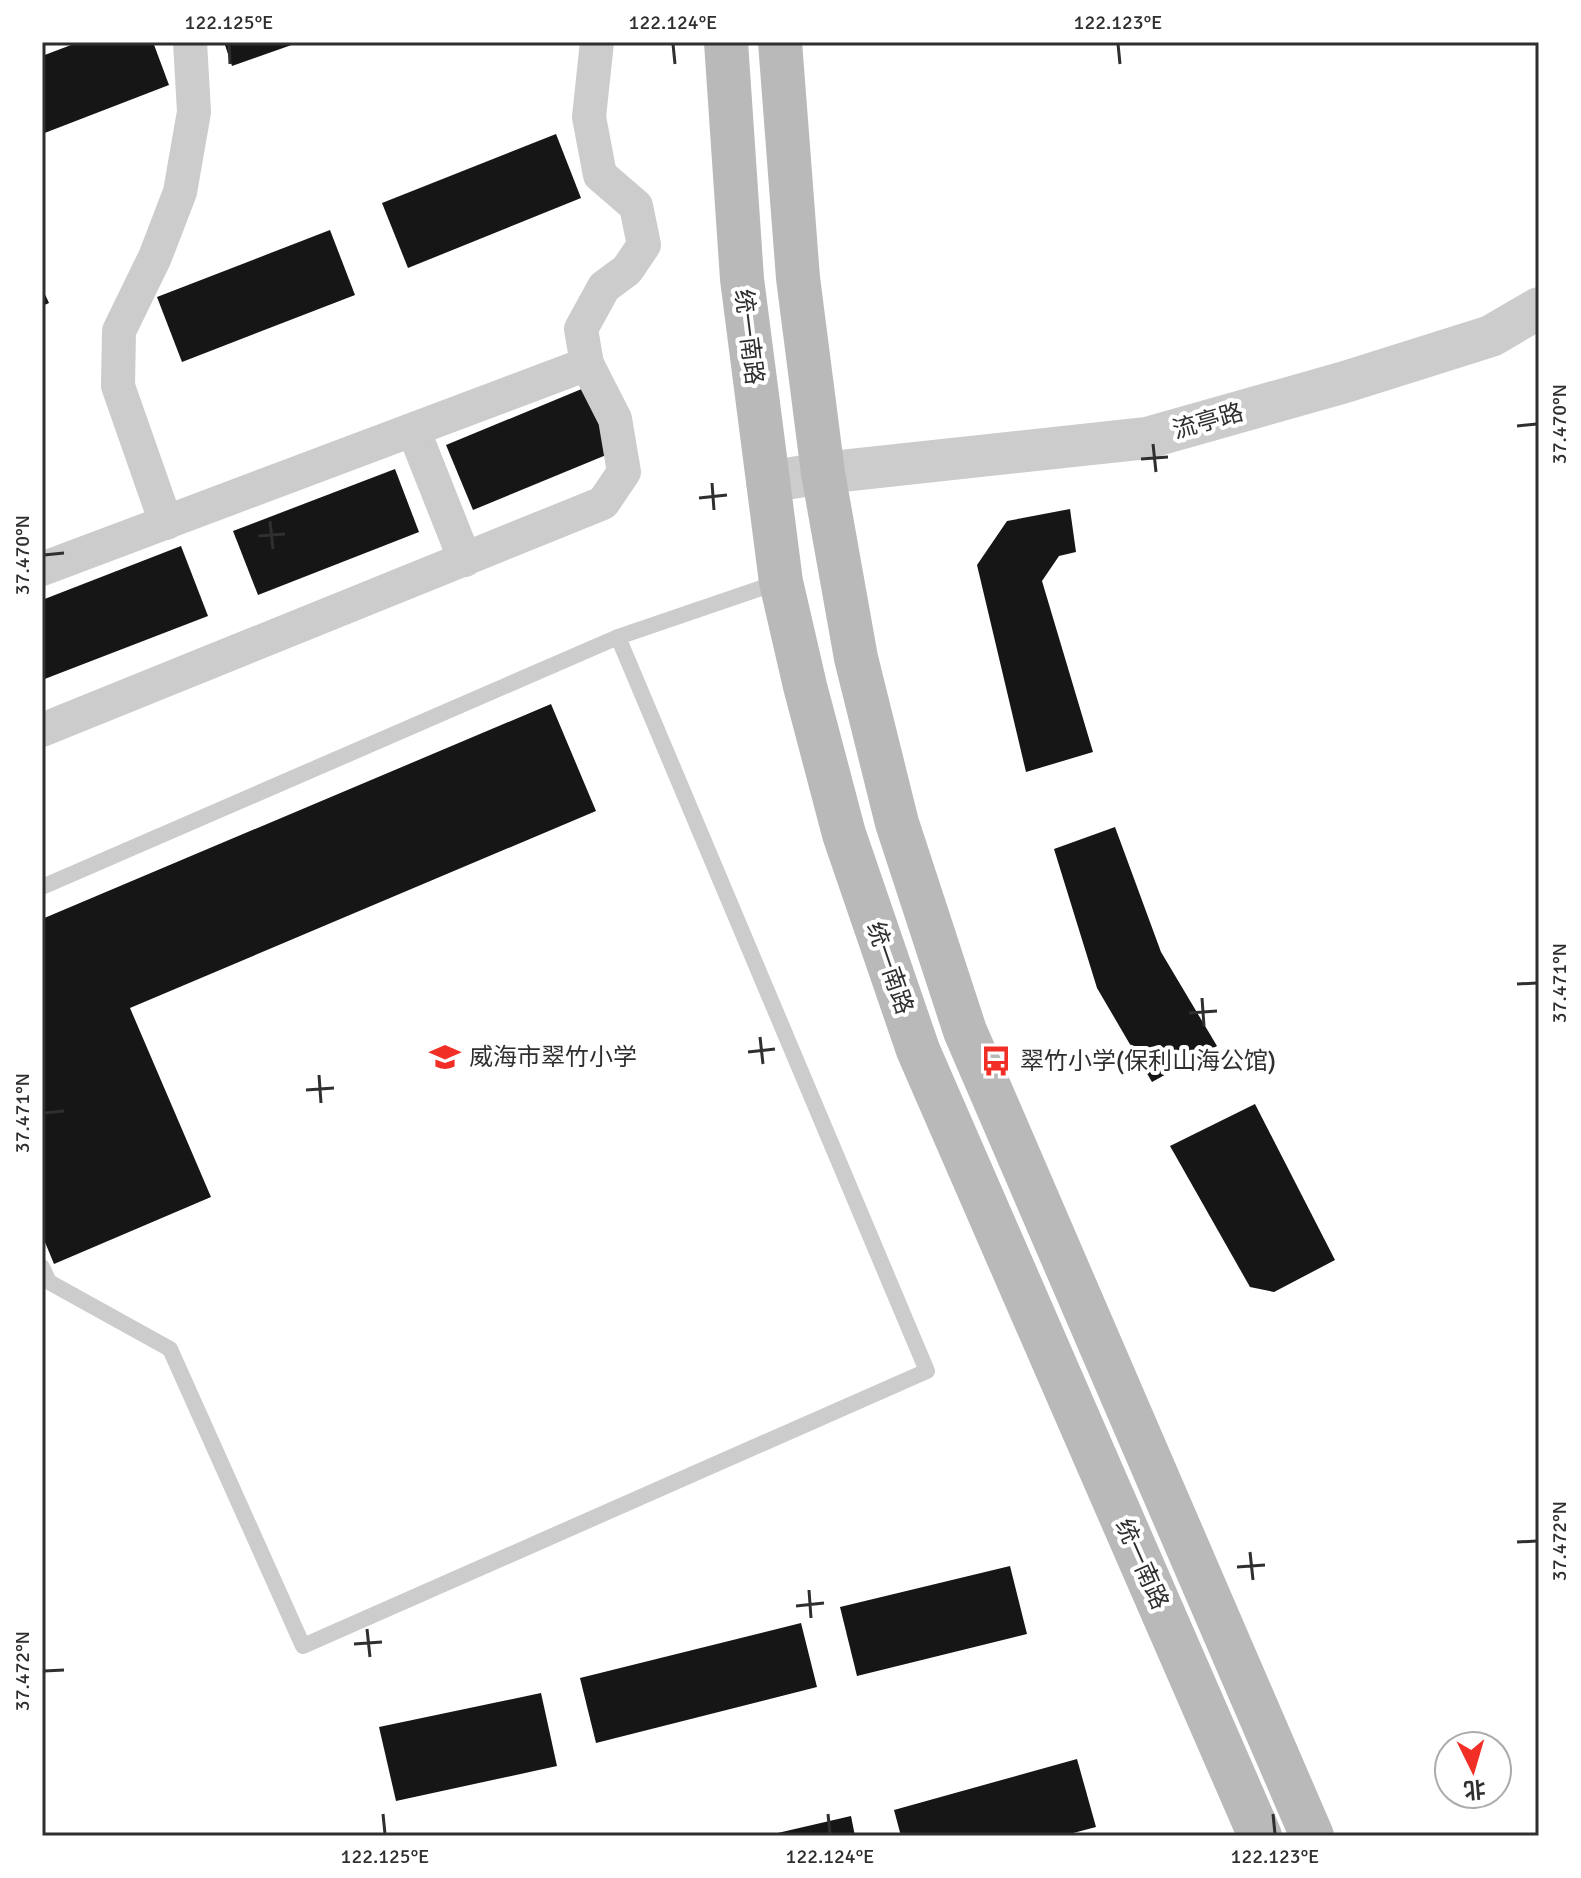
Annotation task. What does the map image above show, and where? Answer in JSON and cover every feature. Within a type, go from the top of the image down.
[{"type":"main road","name":"统一南路","points":[[726,42],[742,279],[781,582],[844,834],[918,1050],[1260,1836]]},
{"type":"main road","name":"统一南路","points":[[780,42],[798,278],[823,473],[856,658],[897,823],[965,1031],[1312,1836]]},
{"type":"street","points":[[166,523],[118,386],[119,331],[155,257],[180,192],[194,112],[190,42]]},
{"type":"street","points":[[42,730],[603,503],[624,472],[615,419],[587,364],[581,329],[604,287],[627,270],[644,245],[636,206],[600,175],[589,117],[597,42]]},
{"type":"street","name":"流亭路","points":[[767,482],[823,473],[1147,438],[1345,382],[1491,336],[1539,308]]},
{"type":"street","points":[[42,569],[587,364]]},
{"type":"street","points":[[417,439],[465,560]]},
{"type":"lane","points":[[42,887],[618,637],[781,582]]},
{"type":"lane","points":[[42,1267],[49,1282],[170,1349],[303,1646],[927,1371],[618,637]]},
{"type":"building","points":[[79,42],[153,42],[169,85],[42,134],[42,56]]},
{"type":"building","points":[[224,42],[300,42],[232,66]]},
{"type":"building","points":[[556,134],[581,198],[408,268],[382,203]]},
{"type":"building","points":[[330,230],[355,295],[182,362],[157,297]]},
{"type":"building","points":[[42,288],[49,303],[42,306]]},
{"type":"building","points":[[584,388],[611,453],[473,510],[446,445]]},
{"type":"building","points":[[395,469],[419,532],[258,595],[233,531]]},
{"type":"building","points":[[1070,509],[1076,552],[1059,556],[1042,581],[1093,752],[1026,772],[977,565],[1007,521]]},
{"type":"building","points":[[181,546],[208,616],[42,680],[42,600]]},
{"type":"building","points":[[551,704],[596,811],[130,1008],[211,1197],[54,1264],[42,1235],[42,919]]},
{"type":"building","points":[[1115,827],[1161,952],[1217,1046],[1152,1082],[1097,988],[1054,849]]},
{"type":"building","points":[[1255,1104],[1335,1260],[1274,1292],[1250,1287],[1170,1146]]},
{"type":"building","points":[[1010,1566],[1027,1634],[857,1676],[840,1607]]},
{"type":"building","points":[[801,1623],[817,1687],[596,1743],[580,1678]]},
{"type":"building","points":[[541,1693],[557,1766],[396,1801],[379,1727]]},
{"type":"building","points":[[1077,1759],[1096,1827],[1062,1836],[901,1836],[894,1810]]},
{"type":"building","points":[[851,1816],[855,1836],[769,1836],[769,1835]]},
{"type":"place","name":"威海市翠竹小学","points":[[445,1057]]},
{"type":"place","name":"翠竹小学(保利山海公馆)","points":[[996,1061]]}]
